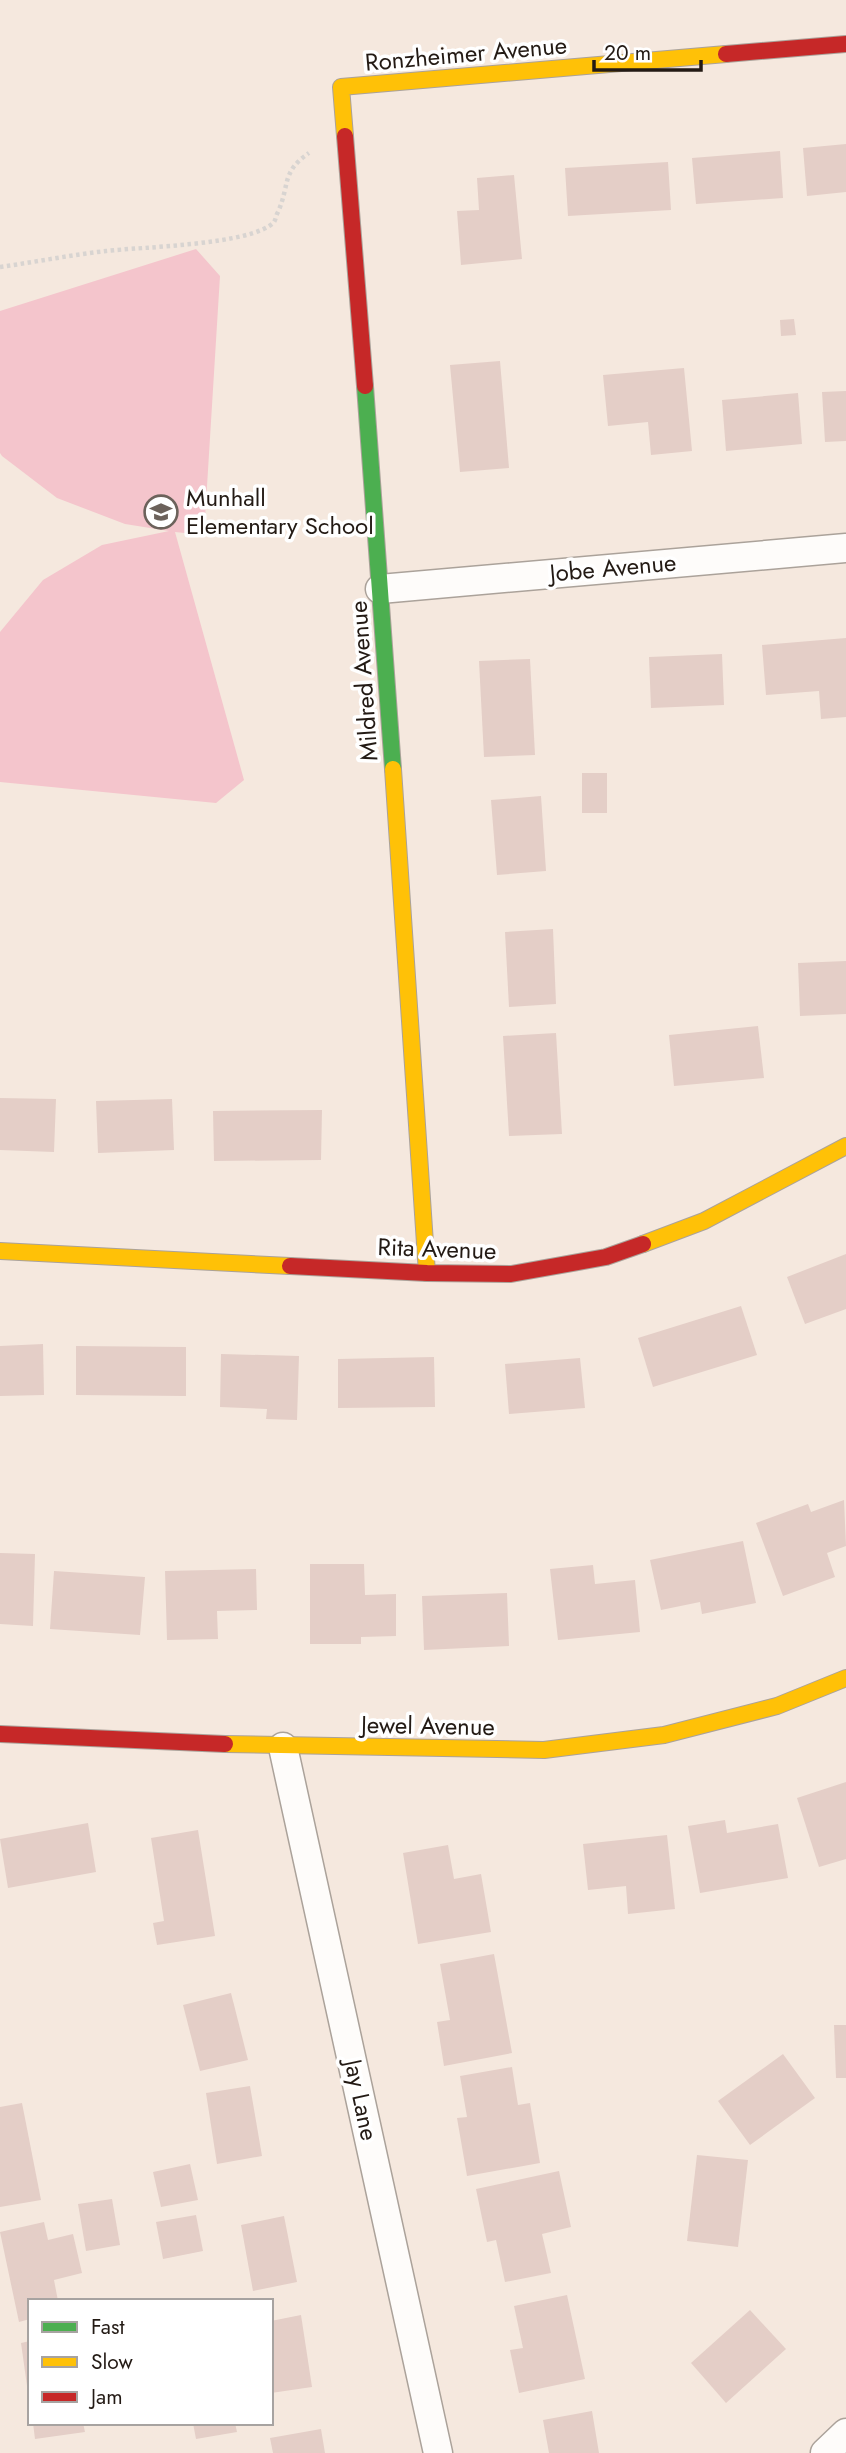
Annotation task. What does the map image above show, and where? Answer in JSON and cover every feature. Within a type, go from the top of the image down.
[{"type":"street","name":"Ronzheimer Avenue","points":[[341,88],[846,44]]},
{"type":"street","name":"Mildred Avenue","points":[[341,88],[380,589],[427,1273]]},
{"type":"street","name":"Jobe Avenue","points":[[380,589],[846,548]]},
{"type":"street","name":"Rita Avenue","points":[[0,1251],[427,1273],[511,1274],[606,1256],[704,1221],[846,1146]]},
{"type":"street","name":"Jewel Avenue","points":[[0,1734],[283,1747],[544,1750],[664,1735],[777,1706],[846,1678]]},
{"type":"street","name":"Jay Lane","points":[[283,1747],[438,2453]]},
{"type":"street","points":[[825,2453],[846,2433]]},
{"type":"path","points":[[0,267],[106,251],[225,239],[256,232],[274,222],[282,202],[286,179],[294,163],[315,148]]},
{"type":"shaded area","points":[[196,249],[220,276],[204,535],[175,532],[244,780],[216,803],[0,782],[0,632],[43,580],[102,545],[169,531],[125,524],[57,498],[2,456],[0,311]]},
{"type":"building","points":[[846,144],[846,192],[807,196],[803,148]]},
{"type":"building","points":[[780,151],[783,198],[696,204],[692,158]]},
{"type":"building","points":[[668,162],[671,210],[568,216],[565,168]]},
{"type":"building","points":[[514,175],[522,259],[461,265],[457,211],[479,210],[477,178]]},
{"type":"building","points":[[794,319],[796,335],[781,336],[780,320]]},
{"type":"building","points":[[500,361],[509,468],[460,472],[450,365]]},
{"type":"building","points":[[684,368],[692,451],[651,455],[648,422],[608,426],[603,375]]},
{"type":"building","points":[[846,391],[846,441],[825,442],[822,392]]},
{"type":"building","points":[[798,393],[802,444],[726,451],[722,400]]},
{"type":"building","points":[[846,638],[846,717],[821,719],[819,691],[766,695],[762,645]]},
{"type":"building","points":[[722,654],[724,705],[651,708],[649,657]]},
{"type":"building","points":[[530,659],[535,755],[484,757],[479,661]]},
{"type":"building","points":[[582,773],[607,773],[607,813],[582,813]]},
{"type":"building","points":[[541,796],[546,871],[497,875],[491,800]]},
{"type":"building","points":[[553,929],[556,1004],[509,1007],[505,932]]},
{"type":"building","points":[[846,961],[846,1014],[800,1016],[798,963]]},
{"type":"building","points":[[758,1026],[764,1078],[674,1086],[669,1035]]},
{"type":"building","points":[[556,1033],[562,1134],[509,1136],[503,1036]]},
{"type":"building","points":[[0,1098],[56,1099],[54,1152],[0,1150]]},
{"type":"building","points":[[172,1099],[174,1150],[98,1153],[96,1101]]},
{"type":"building","points":[[322,1110],[321,1160],[214,1161],[213,1111]]},
{"type":"building","points":[[846,1254],[846,1309],[805,1324],[787,1277]]},
{"type":"building","points":[[741,1306],[757,1355],[653,1387],[638,1338]]},
{"type":"building","points":[[43,1344],[44,1395],[0,1396],[0,1346]]},
{"type":"building","points":[[76,1346],[186,1347],[186,1396],[76,1395]]},
{"type":"building","points":[[221,1354],[299,1356],[297,1420],[266,1419],[267,1409],[220,1407]]},
{"type":"building","points":[[434,1357],[435,1407],[338,1408],[338,1359]]},
{"type":"building","points":[[580,1358],[585,1408],[509,1414],[505,1364]]},
{"type":"building","points":[[844,1500],[846,1546],[827,1553],[835,1577],[783,1596],[756,1523],[808,1504],[811,1512]]},
{"type":"building","points":[[743,1541],[756,1603],[702,1614],[700,1602],[661,1610],[650,1560]]},
{"type":"building","points":[[0,1553],[35,1554],[33,1626],[0,1624]]},
{"type":"building","points":[[310,1564],[364,1564],[365,1595],[396,1594],[396,1636],[361,1637],[361,1644],[310,1644]]},
{"type":"building","points":[[593,1565],[595,1584],[635,1580],[640,1632],[558,1640],[550,1569]]},
{"type":"building","points":[[256,1569],[257,1610],[217,1611],[218,1639],[167,1640],[165,1571]]},
{"type":"building","points":[[54,1571],[145,1577],[140,1635],[50,1629]]},
{"type":"building","points":[[507,1593],[509,1646],[424,1650],[422,1596]]},
{"type":"building","points":[[846,1782],[846,1859],[819,1867],[797,1798]]},
{"type":"building","points":[[725,1820],[727,1833],[778,1824],[788,1878],[700,1893],[688,1826]]},
{"type":"building","points":[[88,1823],[96,1872],[8,1888],[0,1839]]},
{"type":"building","points":[[198,1830],[215,1936],[157,1945],[153,1923],[164,1921],[151,1838]]},
{"type":"building","points":[[667,1835],[675,1909],[628,1914],[626,1886],[588,1890],[583,1844]]},
{"type":"building","points":[[448,1845],[454,1879],[481,1874],[491,1932],[418,1944],[403,1853]]},
{"type":"building","points":[[494,1954],[512,2053],[444,2066],[437,2022],[450,2020],[440,1964]]},
{"type":"building","points":[[231,1993],[248,2060],[200,2071],[183,2005]]},
{"type":"building","points":[[834,2025],[846,2025],[846,2078],[836,2078]]},
{"type":"building","points":[[783,2054],[815,2098],[750,2145],[718,2101]]},
{"type":"building","points":[[512,2067],[518,2105],[530,2103],[540,2163],[467,2176],[457,2118],[467,2117],[460,2076]]},
{"type":"building","points":[[250,2086],[262,2156],[217,2164],[206,2093]]},
{"type":"building","points":[[22,2103],[41,2200],[0,2207],[0,2107]]},
{"type":"building","points":[[697,2155],[748,2160],[738,2247],[687,2241]]},
{"type":"building","points":[[190,2164],[198,2200],[161,2207],[153,2172]]},
{"type":"building","points":[[559,2171],[571,2227],[542,2234],[551,2273],[505,2282],[496,2240],[487,2242],[476,2189]]},
{"type":"building","points":[[112,2199],[120,2245],[86,2251],[78,2204]]},
{"type":"building","points":[[196,2215],[203,2251],[163,2259],[156,2222]]},
{"type":"building","points":[[284,2216],[297,2282],[253,2291],[241,2225]]},
{"type":"building","points":[[44,2222],[48,2240],[73,2234],[82,2273],[54,2280],[58,2299],[28,2299],[28,2320],[19,2322],[0,2232]]},
{"type":"building","points":[[567,2295],[585,2379],[519,2393],[510,2350],[523,2348],[514,2306]]},
{"type":"building","points":[[750,2310],[786,2349],[726,2403],[691,2363]]},
{"type":"building","points":[[301,2315],[312,2387],[273,2393],[273,2321]]},
{"type":"building","points":[[28,2341],[28,2393],[21,2343]]},
{"type":"building","points":[[592,2411],[599,2453],[549,2453],[543,2420]]},
{"type":"building","points":[[33,2425],[83,2425],[85,2432],[35,2439]]},
{"type":"building","points":[[193,2425],[235,2425],[237,2432],[196,2439]]},
{"type":"building","points":[[321,2429],[325,2453],[273,2453],[270,2438]]},
{"type":"traffic: fast","points":[[365,386],[393,769]]},
{"type":"traffic: slow","points":[[345,136],[341,87],[726,54]]},
{"type":"traffic: slow","points":[[393,769],[427,1273]]},
{"type":"traffic: slow","points":[[643,1244],[704,1221],[846,1146]]},
{"type":"traffic: slow","points":[[0,1251],[290,1266]]},
{"type":"traffic: slow","points":[[225,1744],[544,1750],[664,1735],[777,1706],[846,1678]]},
{"type":"traffic: jam","points":[[726,54],[846,44]]},
{"type":"traffic: jam","points":[[345,136],[365,386]]},
{"type":"traffic: jam","points":[[290,1266],[511,1274],[606,1257],[643,1244]]},
{"type":"traffic: jam","points":[[0,1734],[225,1744]]},
{"type":"place","name":"Munhall Elementary School","points":[[161,512]]}]
